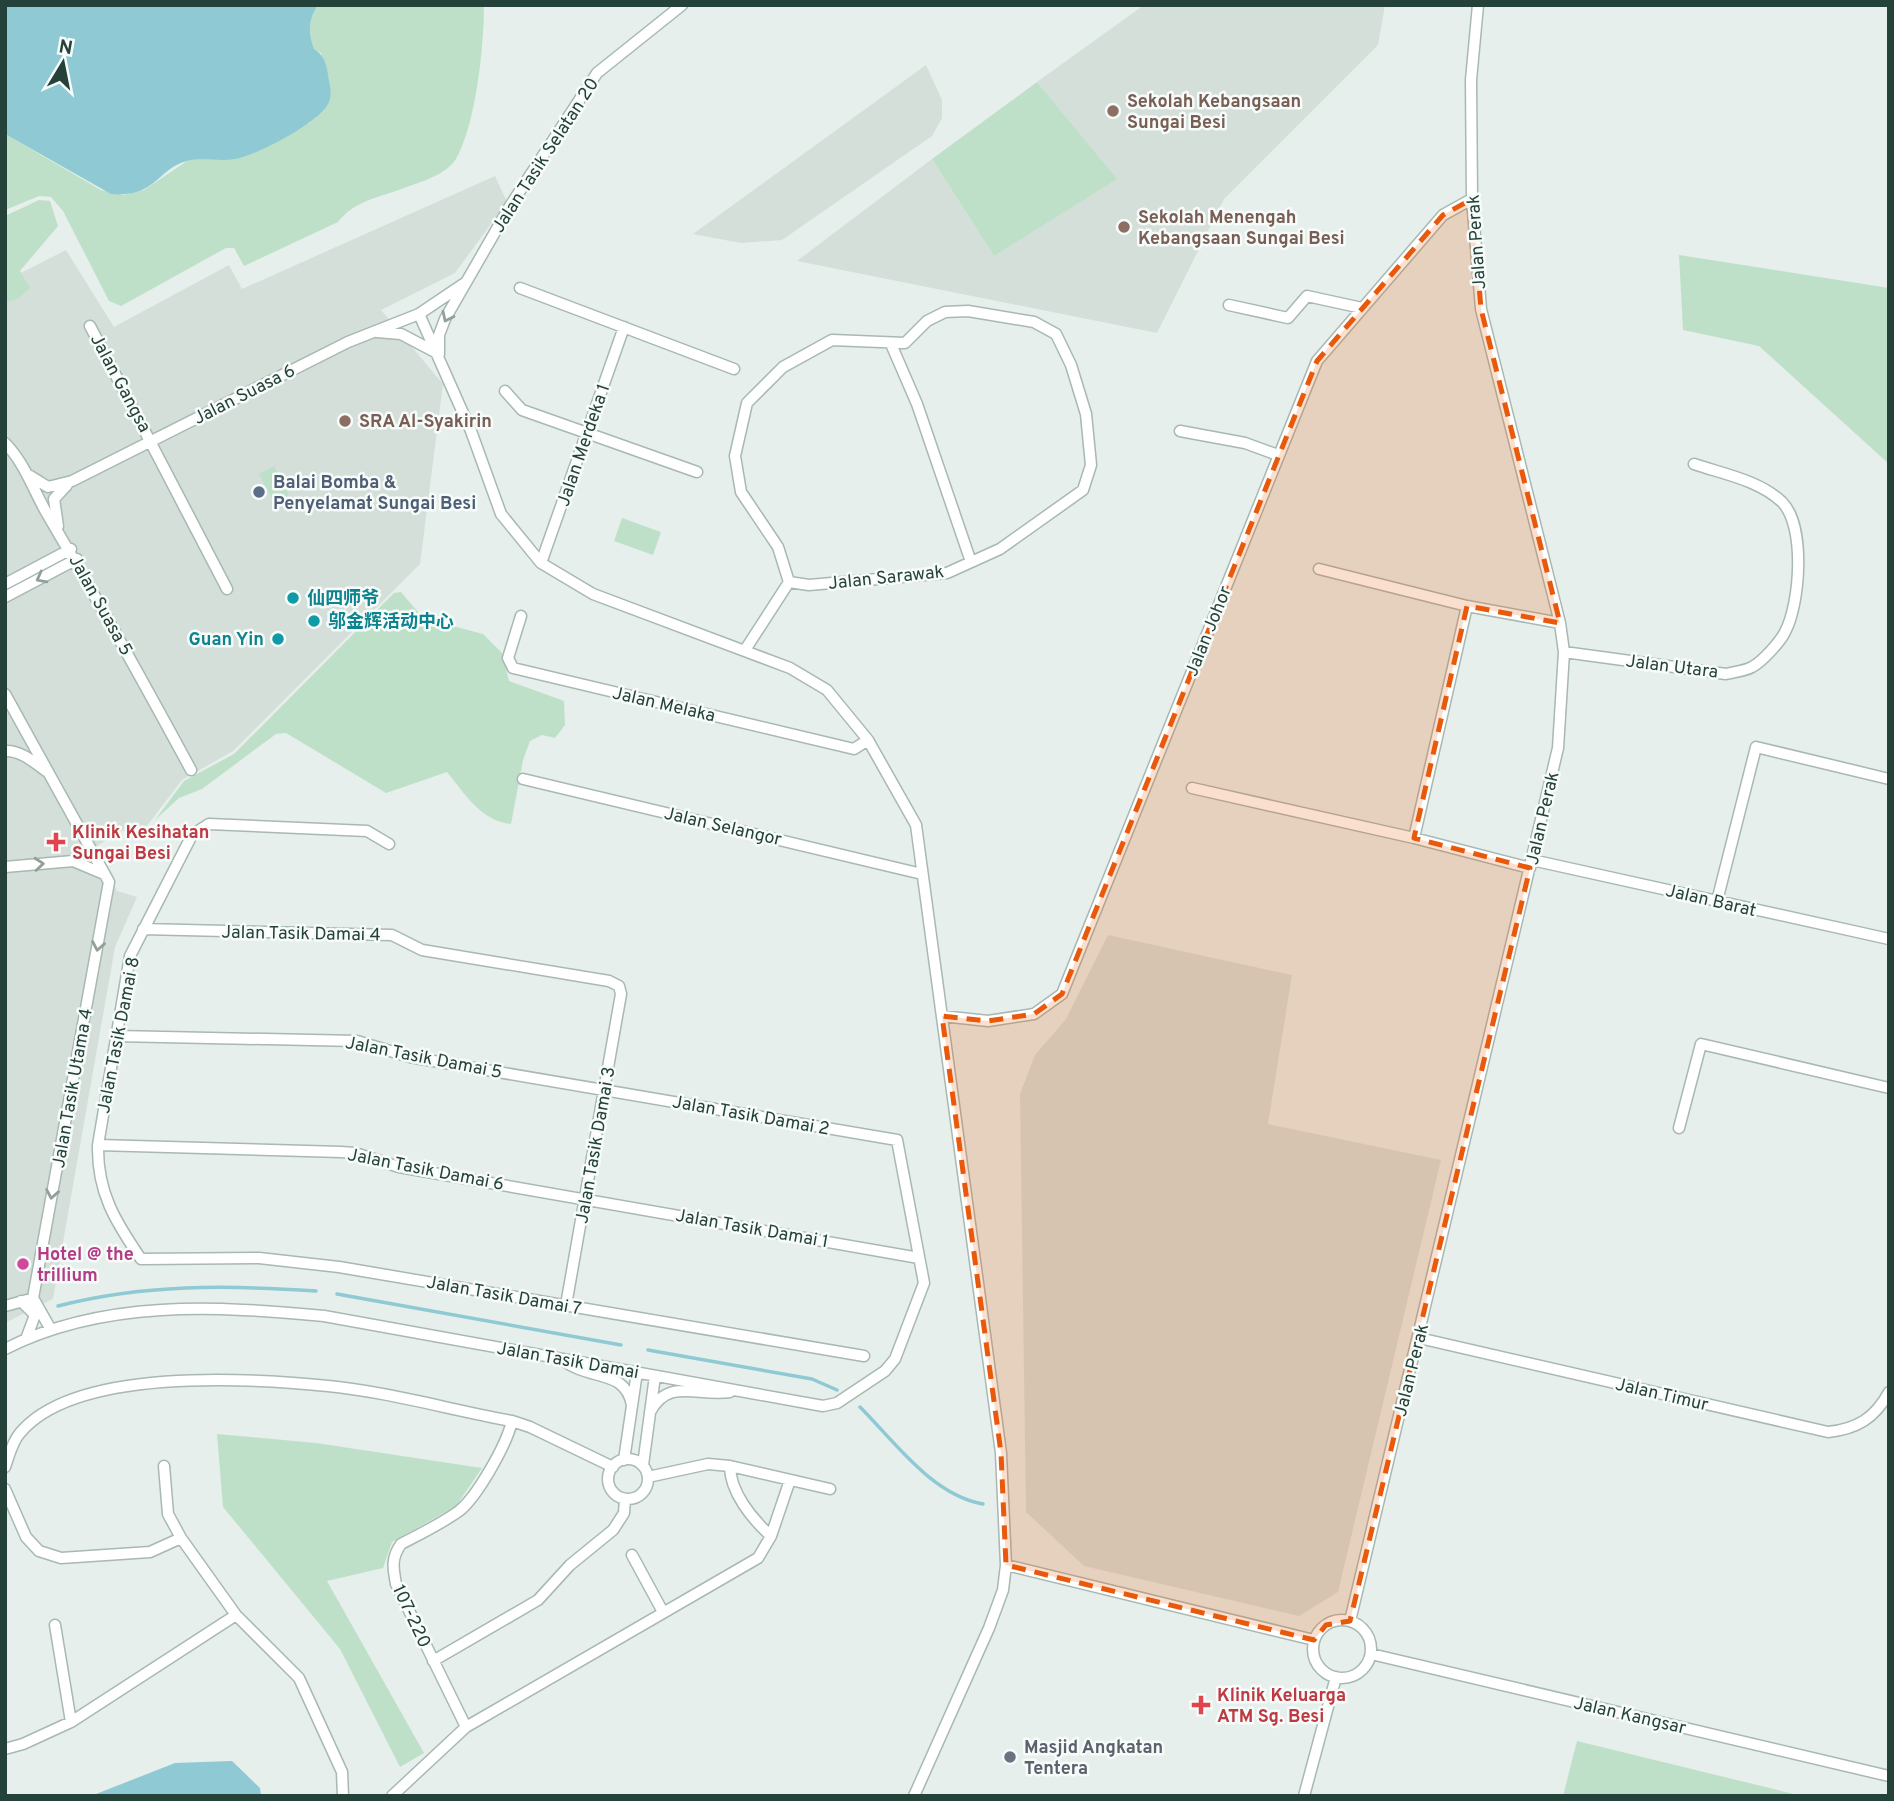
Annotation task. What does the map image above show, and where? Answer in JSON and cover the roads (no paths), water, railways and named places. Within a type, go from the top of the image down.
[{"type":"street","name":"Jalan Tasik Selatan 20","points":[[419,314],[465,283],[510,206],[597,74],[682,5]]},
{"type":"street","name":"Jalan Perak","points":[[1350,1621],[1558,748],[1564,652],[1560,623],[1481,309],[1472,198],[1471,80],[1478,5]]},
{"type":"street","name":"Jalan Johor","points":[[942,1016],[988,1021],[1034,1014],[1062,994],[1317,360],[1443,215],[1472,198]]},
{"type":"street","points":[[439,354],[438,343],[442,327],[465,283]]},
{"type":"street","points":[[520,288],[734,369]]},
{"type":"street","points":[[1230,305],[1288,317],[1307,296],[1362,308]]},
{"type":"street","name":"Jalan Sarawak","points":[[789,582],[809,585],[947,573],[1000,549],[1083,490],[1091,465],[1086,414],[1071,365],[1056,334],[1034,322],[968,311],[946,312],[927,321],[905,343],[891,344]]},
{"type":"street","points":[[419,314],[439,354],[501,514],[541,563],[593,594],[790,668],[827,690],[868,740],[916,825],[1003,1489],[1006,1565],[1003,1590],[989,1628],[914,1796]]},
{"type":"street","name":"Jalan Suasa 6","points":[[27,474],[48,486],[72,481],[373,332],[419,314]]},
{"type":"street","name":"Jalan Gangsa","points":[[90,326],[228,589]]},
{"type":"street","name":"Jalan Merdeka 1","points":[[541,563],[625,327]]},
{"type":"street","points":[[373,332],[401,334],[439,354]]},
{"type":"street","points":[[745,650],[789,582],[778,547],[741,492],[735,456],[747,403],[783,367],[832,340],[891,344],[921,415],[971,562]]},
{"type":"street","points":[[505,391],[522,411],[697,472]]},
{"type":"street","points":[[1180,430],[1245,443],[1278,456]]},
{"type":"street","name":"Jalan Suasa 5","points":[[6,446],[14,451],[47,514],[77,559],[191,771]]},
{"type":"street","name":"Jalan Utara","points":[[1564,652],[1726,674],[1752,667],[1785,633],[1792,608],[1799,554],[1791,515],[1782,503],[1756,484],[1693,464]]},
{"type":"street","points":[[58,528],[54,499],[57,493],[72,481]]},
{"type":"street","points":[[5,584],[71,549]]},
{"type":"street","points":[[5,597],[77,559]]},
{"type":"street","points":[[1318,569],[1467,606],[1560,623]]},
{"type":"street","points":[[1414,838],[1467,606]]},
{"type":"street","name":"Jalan Melaka","points":[[521,615],[508,658],[513,668],[854,748],[868,740]]},
{"type":"street","points":[[5,694],[107,877]]},
{"type":"street","points":[[22,725],[19,742],[8,751],[48,773]]},
{"type":"street","points":[[1717,901],[1756,747],[1889,779]]},
{"type":"street","name":"Jalan Selangor","points":[[523,779],[922,874]]},
{"type":"street","name":"Jalan Barat","points":[[1192,788],[1531,864],[1889,939]]},
{"type":"street","name":"Jalan Tasik Damai 8","points":[[141,1259],[112,1216],[97,1168],[98,1145],[130,956],[192,835],[209,824],[367,831],[389,844]]},
{"type":"street","points":[[73,861],[82,851],[86,840]]},
{"type":"street","points":[[5,867],[73,861],[91,866],[107,877]]},
{"type":"street","name":"Jalan Tasik Utama 4","points":[[33,1298],[107,877]]},
{"type":"street","name":"Jalan Tasik Damai 4","points":[[143,929],[392,935],[422,950],[619,986]]},
{"type":"street","name":"Jalan Tasik Damai 3","points":[[566,1305],[621,994],[619,986]]},
{"type":"street","name":"Jalan Tasik Damai 5","points":[[116,1036],[357,1041],[410,1056],[605,1090]]},
{"type":"street","points":[[1679,1128],[1701,1044],[1889,1088]]},
{"type":"street","name":"Jalan Tasik Damai 2","points":[[605,1090],[897,1140]]},
{"type":"street","name":"Jalan Tasik Damai","points":[[5,1349],[50,1328],[84,1320],[172,1310],[255,1310],[324,1316],[831,1405],[885,1371],[895,1359],[923,1283],[897,1140]]},
{"type":"street","name":"Jalan Tasik Damai 6","points":[[98,1145],[355,1153],[399,1167],[586,1199]]},
{"type":"street","name":"Jalan Tasik Damai 1","points":[[586,1199],[919,1258]]},
{"type":"street","name":"Jalan Tasik Damai 7","points":[[141,1259],[259,1258],[339,1266],[864,1356]]},
{"type":"street","points":[[5,1306],[33,1298],[50,1328]]},
{"type":"street","points":[[21,1301],[35,1315],[26,1339]]},
{"type":"street","name":"Jalan Timur","points":[[1419,1338],[1828,1433],[1848,1430],[1867,1421],[1889,1392]]},
{"type":"street","points":[[562,1359],[578,1371],[622,1383],[628,1388],[632,1405]]},
{"type":"street","points":[[624,1460],[637,1372]]},
{"type":"street","points":[[625,1499],[642,1493],[648,1477],[643,1465],[655,1376]]},
{"type":"street","points":[[5,1467],[20,1433],[64,1400],[97,1391],[144,1385],[231,1379],[331,1386],[512,1421],[530,1426],[612,1466]]},
{"type":"street","points":[[650,1412],[658,1398],[670,1391],[716,1394],[740,1391]]},
{"type":"street","name":"107-220","points":[[466,1727],[396,1584],[394,1553],[401,1545],[460,1510],[469,1501],[509,1435],[512,1421]]},
{"type":"street","points":[[625,1499],[611,1489],[608,1478],[612,1466],[624,1460],[643,1465]]},
{"type":"street","points":[[648,1477],[708,1464],[730,1465],[830,1489]]},
{"type":"street","points":[[730,1465],[730,1479],[755,1522],[771,1536]]},
{"type":"street","points":[[164,1466],[168,1514],[181,1538],[236,1615],[299,1678],[342,1772],[343,1796]]},
{"type":"street","points":[[392,1796],[466,1727],[758,1558],[771,1536],[790,1480]]},
{"type":"street","points":[[5,1489],[26,1537],[39,1551],[61,1558],[150,1552],[181,1538]]},
{"type":"street","points":[[433,1661],[538,1600],[570,1566],[613,1530],[624,1513],[625,1499]]},
{"type":"street","points":[[632,1555],[663,1612]]},
{"type":"street","points":[[1006,1565],[1314,1640]]},
{"type":"street","points":[[5,1749],[23,1744],[71,1722],[236,1615]]},
{"type":"street","points":[[1350,1621],[1364,1629],[1371,1654],[1356,1674],[1336,1677],[1316,1662],[1314,1640],[1326,1625],[1350,1621]]},
{"type":"street","points":[[55,1625],[71,1722]]},
{"type":"street","name":"Jalan Kangsar","points":[[1371,1654],[1889,1776]]},
{"type":"street","points":[[1304,1796],[1336,1677]]},
{"type":"water","points":[[6,5],[318,5],[312,16],[310,32],[314,49],[321,55],[327,67],[331,91],[329,103],[310,122],[257,152],[235,159],[187,161],[138,192],[111,194],[5,134]]},
{"type":"water","points":[[232,1761],[260,1788],[261,1796],[91,1796],[175,1763]]},
{"type":"waterway","points":[[58,1306],[122,1294],[186,1288],[316,1291]]},
{"type":"waterway","points":[[337,1294],[621,1345]]},
{"type":"waterway","points":[[648,1350],[812,1379],[837,1390]]},
{"type":"waterway","points":[[860,1407],[931,1479],[965,1499],[983,1504]]},
{"type":"place","name":"Sekolah Kebangsaan Sungai Besi","points":[[1113,111]]},
{"type":"place","name":"Sekolah Menengah Kebangsaan Sungai Besi","points":[[1124,227]]},
{"type":"place","name":"SRA Al-Syakirin","points":[[345,421]]},
{"type":"place","name":"Balai Bomba & Penyelamat Sungai Besi","points":[[259,492]]},
{"type":"place","name":"仙四师爷","points":[[293,598]]},
{"type":"place","name":"邬金辉活动中心","points":[[314,621]]},
{"type":"place","name":"Guan Yin","points":[[278,639]]},
{"type":"place","name":"Klinik Kesihatan Sungai Besi","points":[[56,842]]},
{"type":"place","name":"Hotel @ the trillium","points":[[23,1264]]},
{"type":"place","name":"Klinik Keluarga ATM Sg. Besi","points":[[1201,1705]]},
{"type":"place","name":"Masjid Angkatan Tentera","points":[[1010,1757]]}]
